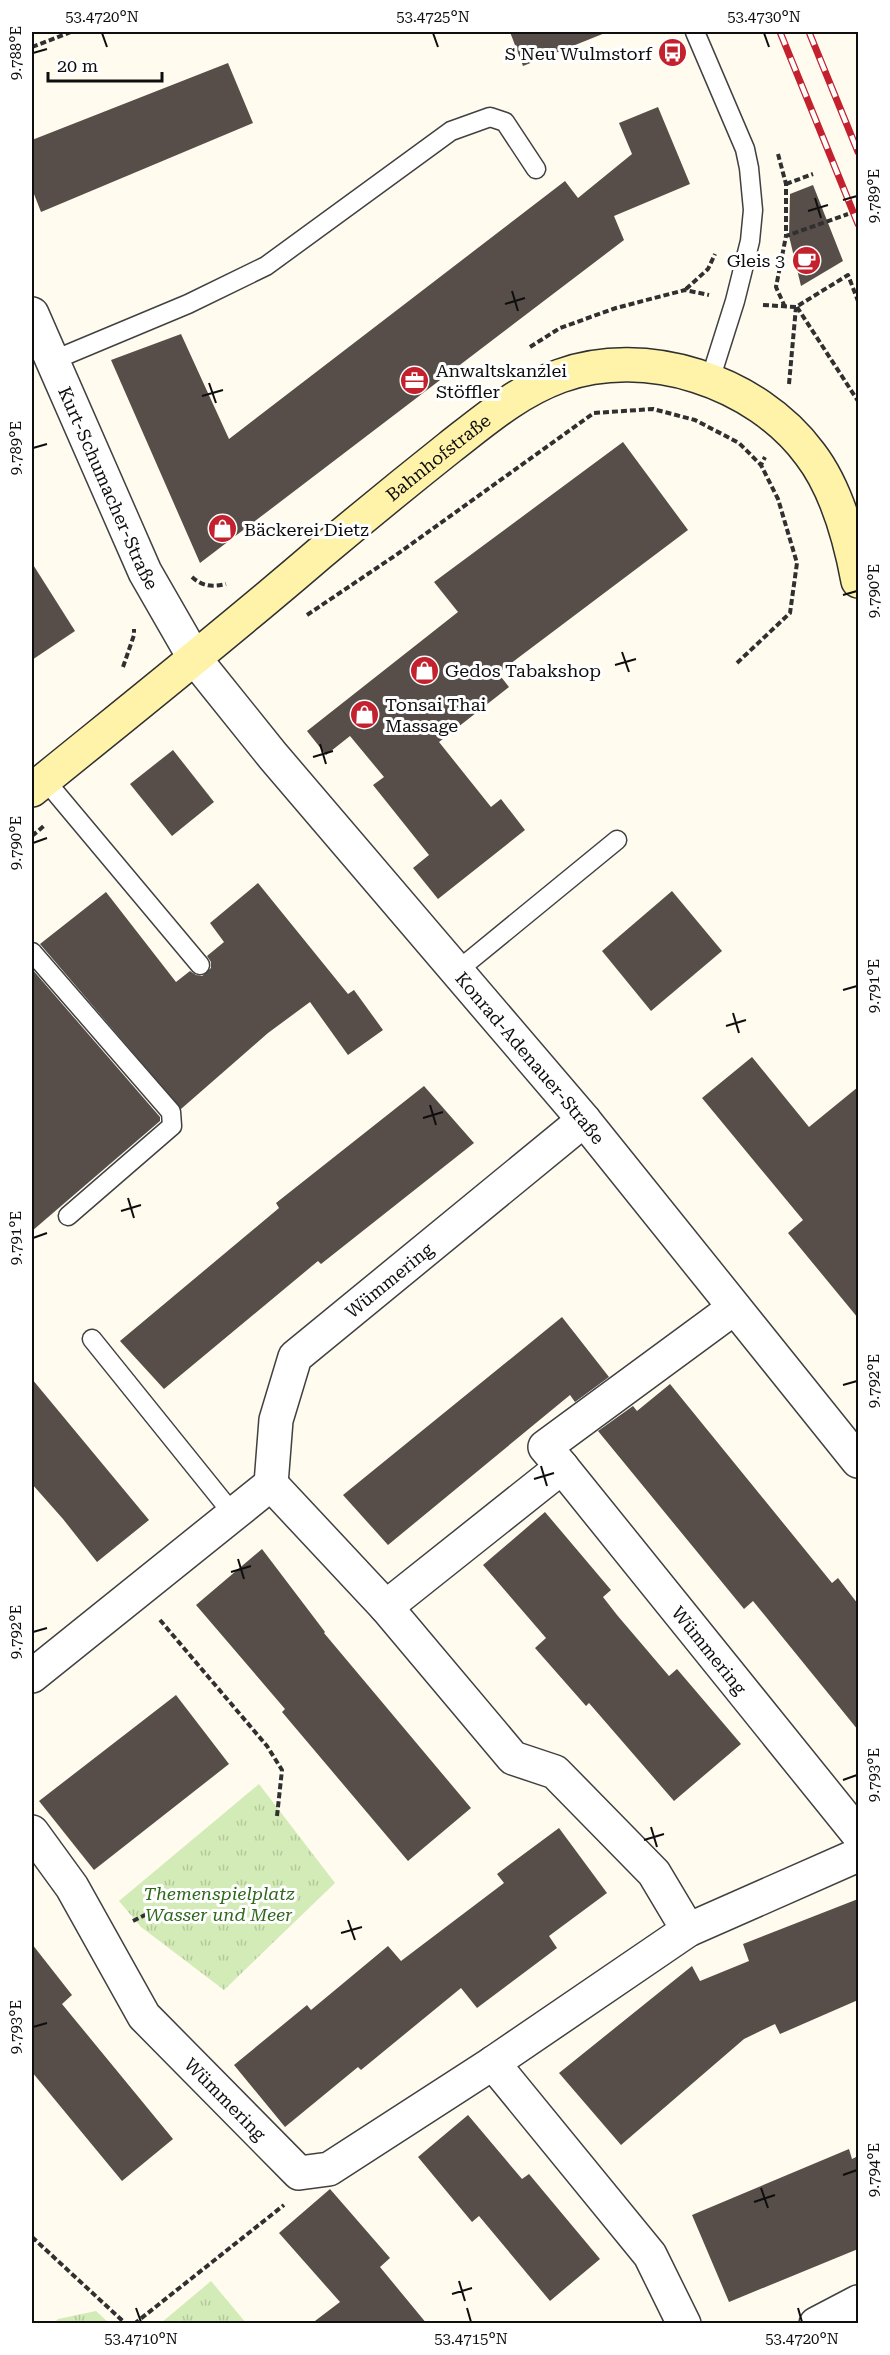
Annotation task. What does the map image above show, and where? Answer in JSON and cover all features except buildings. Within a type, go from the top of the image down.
[{"type":"street","name":"Kurt-Schumacher-Straße","points":[[32,314],[145,572],[195,659]]},
{"type":"street","name":"Bahnhofstraße","points":[[38,785],[195,659],[366,515],[509,400],[561,376],[605,366],[644,366],[674,370],[710,380],[757,404],[785,426],[811,454],[838,505],[858,580]]},
{"type":"street","name":"Konrad-Adenauer-Straße","points":[[195,659],[273,756],[584,1120],[858,1461]]},
{"type":"street","name":"Wümmering","points":[[271,1484],[276,1420],[295,1357],[584,1120]]},
{"type":"street","name":"Wümmering","points":[[734,1308],[545,1447],[858,1834]]},
{"type":"street","points":[[386,1607],[562,1467]]},
{"type":"street","points":[[34,1670],[271,1484],[386,1607],[513,1758],[555,1772],[654,1873],[688,1930]]},
{"type":"street","name":"Wümmering","points":[[32,1833],[72,1887],[144,2016],[299,2173],[329,2169],[493,2063],[688,1930],[858,1855]]},
{"type":"street","points":[[493,2063],[650,2255],[684,2324]]},
{"type":"street","points":[[816,2324],[858,2302]]},
{"type":"lane","points":[[696,32],[745,149],[753,210],[750,241],[735,301],[710,380]]},
{"type":"lane","points":[[54,360],[188,304],[266,267],[451,131],[490,117],[505,122],[536,169]]},
{"type":"lane","points":[[38,785],[200,965]]},
{"type":"lane","points":[[457,971],[617,840]]},
{"type":"lane","points":[[32,952],[171,1112],[172,1126],[68,1216]]},
{"type":"lane","points":[[92,1339],[233,1514]]},
{"type":"path","points":[[32,47],[71,32]]},
{"type":"path","points":[[776,144],[786,184],[786,236],[776,287],[784,308],[796,307],[848,275],[858,301]]},
{"type":"path","points":[[786,184],[813,174]]},
{"type":"path","points":[[786,236],[848,214]]},
{"type":"path","points":[[685,290],[708,268],[717,251]]},
{"type":"path","points":[[796,307],[858,401]]},
{"type":"path","points":[[760,465],[785,426],[796,307]]},
{"type":"path","points":[[270,596],[294,624],[396,555],[594,413],[653,409],[695,420],[739,443],[760,465],[778,499],[797,563],[790,613],[737,663]]},
{"type":"path","points":[[136,1592],[267,1746],[282,1770],[277,1816]]},
{"type":"path","points":[[134,2324],[329,2169]]},
{"type":"path","points":[[32,2237],[126,2324]]},
{"type":"green space","name":"Themenspielplatz Wasser und Meer","points":[[259,1784],[335,1883],[224,1990],[141,1927],[119,1901]]},
{"type":"green space","points":[[211,2281],[246,2323],[161,2323]]},
{"type":"green space","points":[[96,2311],[109,2323],[54,2323],[58,2319]]},
{"type":"railway","points":[[780,32],[858,224]]},
{"type":"railway","points":[[809,32],[858,152]]},
{"type":"place","name":"S Neu Wulmstorf","points":[[673,53]]},
{"type":"place","name":"Gleis 3","points":[[806,260]]},
{"type":"place","name":"Anwaltskanzlei Stöffler","points":[[415,380]]},
{"type":"place","name":"Bäckerei Dietz","points":[[223,529]]},
{"type":"place","name":"Gedos Tabakshop","points":[[424,670]]},
{"type":"place","name":"Tonsai Thai Massage","points":[[364,714]]}]
